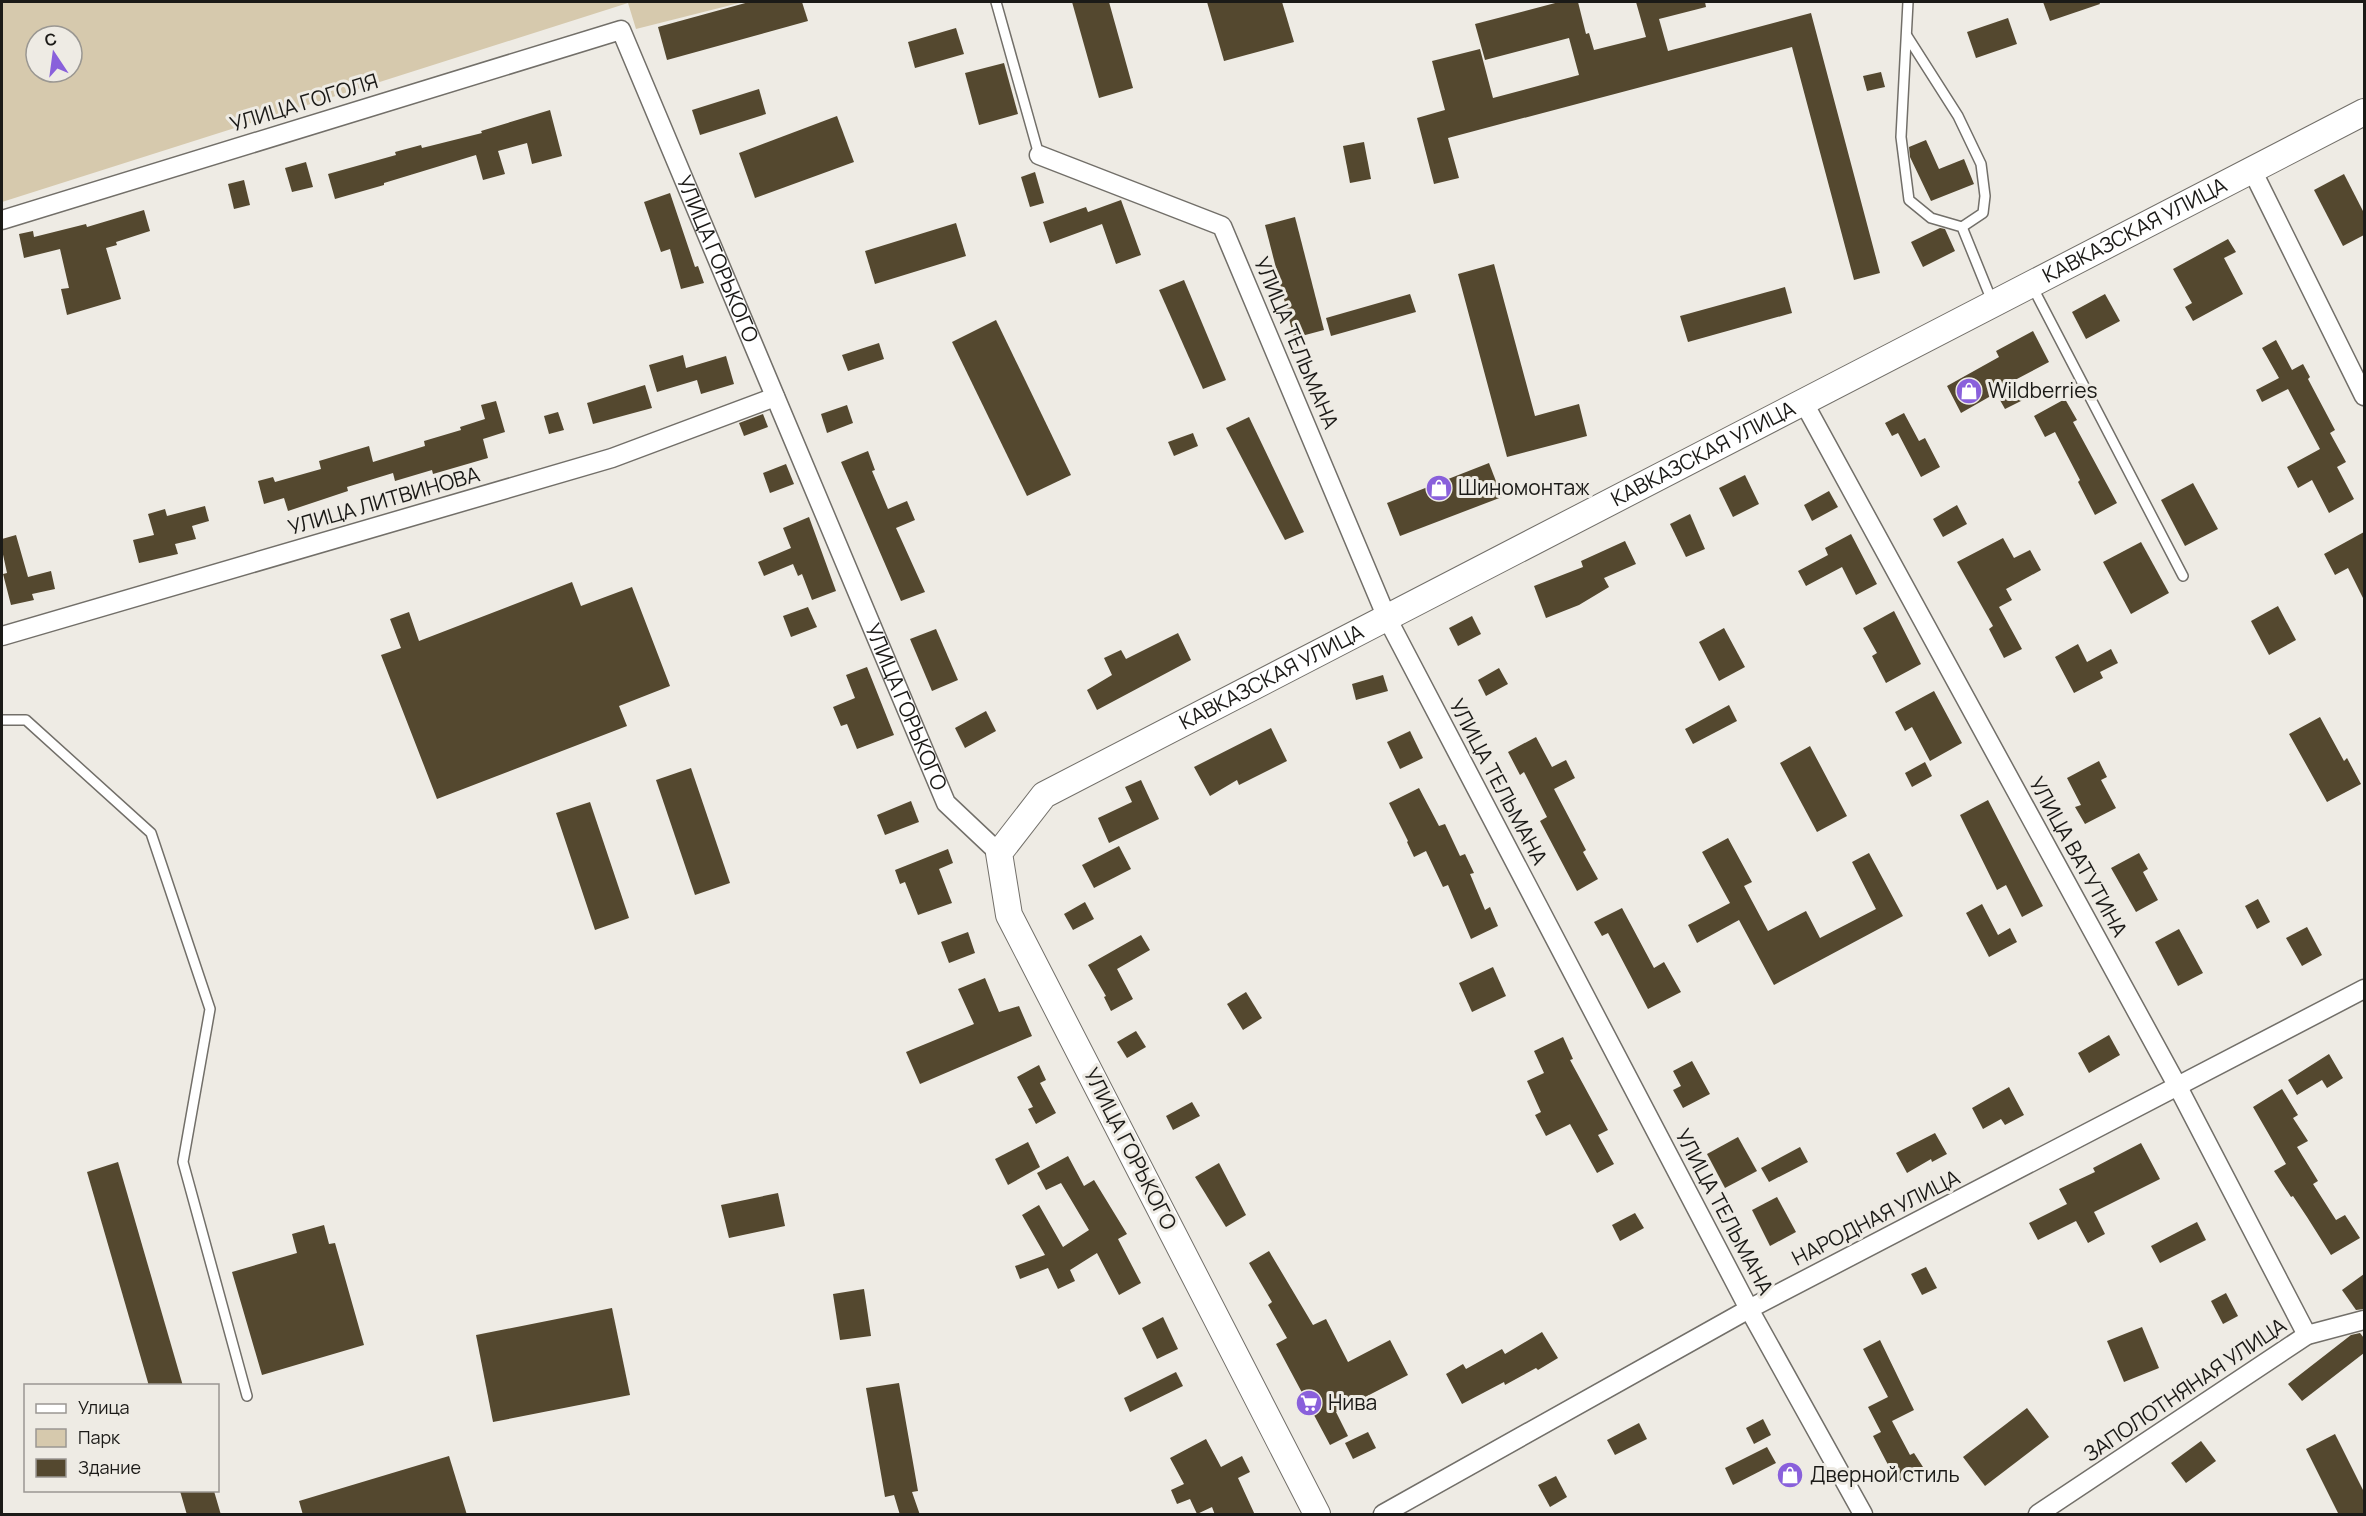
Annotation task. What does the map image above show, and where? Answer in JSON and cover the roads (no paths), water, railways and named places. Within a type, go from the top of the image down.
[{"type":"main road","name":"КАВКАЗСКАЯ УЛИЦА","points":[[999,853],[1044,795],[1994,306],[2364,112]]},
{"type":"main road","name":"УЛИЦА ГОРЬКОГО","points":[[999,853],[1009,915],[1317,1515]]},
{"type":"street","name":"УЛИЦА ГОГОЛЯ","points":[[2,220],[621,30]]},
{"type":"street","name":"УЛИЦА ГОРЬКОГО","points":[[621,30],[946,803],[999,853]]},
{"type":"street","name":"УЛИЦА ТЕЛЬМАНА","points":[[1039,155],[1222,226],[1387,618],[1749,1309],[1863,1515]]},
{"type":"street","points":[[2252,170],[2364,396]]},
{"type":"street","name":"УЛИЦА ЛИТВИНОВА","points":[[2,636],[612,458],[775,397]]},
{"type":"street","name":"УЛИЦА ВАТУТИНА","points":[[1804,403],[2178,1087],[2307,1335]]},
{"type":"street","name":"НАРОДНАЯ УЛИЦА","points":[[1383,1515],[1749,1309],[2364,988]]},
{"type":"street","name":"ЗАПОЛОТНЯНАЯ УЛИЦА","points":[[2038,1515],[2307,1335],[2364,1320]]},
{"type":"lane","points":[[996,2],[1039,155]]},
{"type":"lane","points":[[1907,36],[1958,116],[1981,164],[1985,196],[1983,213],[1962,227],[1931,218],[1910,200],[1901,137],[1908,2]]},
{"type":"lane","points":[[1962,227],[1994,306]]},
{"type":"lane","points":[[2032,286],[2183,576]]},
{"type":"lane","points":[[2,720],[26,720],[151,833],[210,1009],[183,1162],[247,1396]]},
{"type":"place","name":"Wildberries","points":[[1969,391]]},
{"type":"place","name":"Шиномонтаж","points":[[1439,488]]},
{"type":"place","name":"Нива","points":[[1309,1403]]},
{"type":"place","name":"Дверной стиль","points":[[1790,1475]]}]
